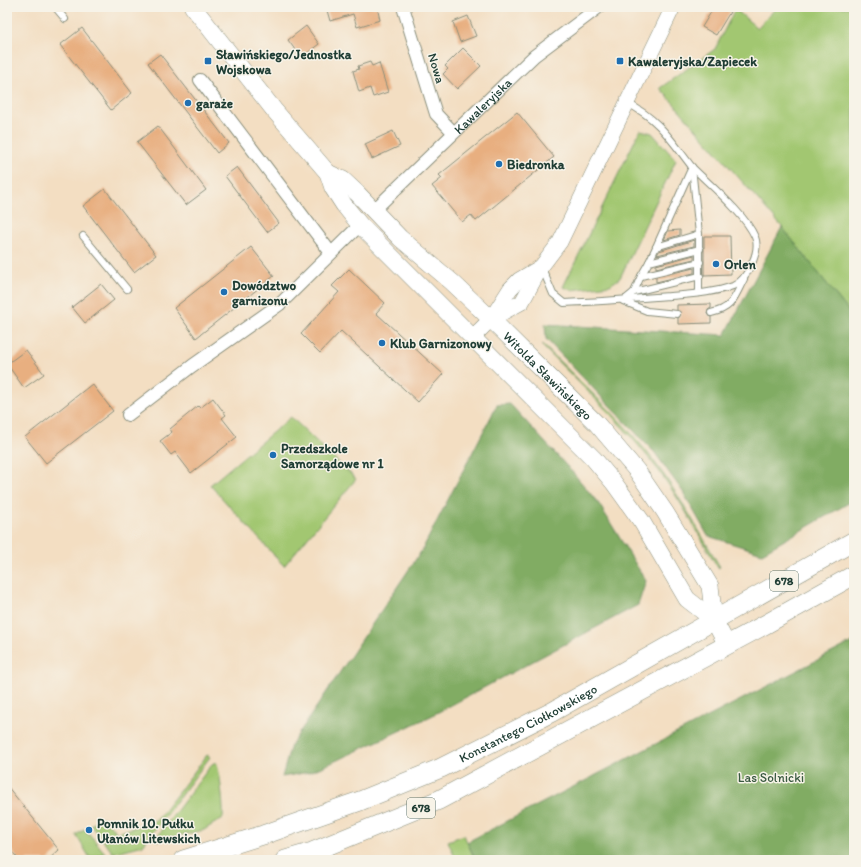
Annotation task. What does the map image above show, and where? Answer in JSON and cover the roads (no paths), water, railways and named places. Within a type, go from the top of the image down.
[{"type":"main road","name":"Witolda Sławińskiego","points":[[193,7],[274,110],[328,173],[333,188],[360,225],[594,459],[614,483],[642,522],[687,599],[714,620]]},
{"type":"main road","name":"Witolda Sławińskiego","points":[[328,173],[343,180],[400,238],[452,282],[491,319],[597,424],[637,471],[665,512],[710,586],[714,620],[727,645]]},
{"type":"main road","points":[[360,225],[373,211]]},
{"type":"main road","name":"Konstantego Ciołkowskiego","points":[[183,860],[264,836],[360,801],[441,768],[513,733],[854,541]]},
{"type":"main road","name":"Konstantego Ciołkowskiego","points":[[286,860],[312,852],[420,809],[525,755],[854,575]]},
{"type":"main road","points":[[513,733],[525,755]]},
{"type":"street","name":"Nowa","points":[[403,7],[436,114],[453,132]]},
{"type":"street","name":"Kawaleryjska","points":[[373,211],[453,132],[534,56],[599,7]]},
{"type":"street","points":[[473,337],[491,319],[510,289],[519,280],[541,267],[560,242],[673,7]]},
{"type":"street","points":[[200,80],[331,253]]},
{"type":"street","points":[[128,415],[192,366],[280,304],[360,225]]},
{"type":"lane","points":[[55,7],[65,20]]},
{"type":"lane","points":[[627,103],[655,120],[692,167],[748,224],[756,239],[754,257],[747,275],[731,304],[723,310],[711,313]]},
{"type":"lane","points":[[692,167],[700,249],[699,293]]},
{"type":"lane","points":[[634,292],[692,167]]},
{"type":"lane","points":[[656,247],[699,234]]},
{"type":"lane","points":[[83,236],[127,290]]},
{"type":"lane","points":[[649,262],[700,249]]},
{"type":"lane","points":[[641,276],[700,262]]},
{"type":"lane","points":[[541,267],[552,294],[564,303],[623,301],[699,293],[734,285],[747,275]]},
{"type":"lane","points":[[623,301],[634,292],[700,276]]},
{"type":"lane","points":[[623,301],[647,311],[678,314]]},
{"type":"place","name":"Sławińskiego/Jednostka Wojskowa","points":[[208,61]]},
{"type":"place","name":"Kawaleryjska/Zapiecek","points":[[620,61]]},
{"type":"place","name":"garaże","points":[[188,103]]},
{"type":"place","name":"Biedronka","points":[[499,164]]},
{"type":"place","name":"Orlen","points":[[716,264]]},
{"type":"place","name":"Dowództwo garnizonu","points":[[224,292]]},
{"type":"place","name":"Klub Garnizonowy","points":[[382,343]]},
{"type":"place","name":"Przedszkole Samorządowe nr 1","points":[[273,455]]},
{"type":"place","name":"Pomnik 10. Pułku Ułanów Litewskich","points":[[89,830]]},
{"type":"park label","name":"Las Solnicki","points":[[771,777]]}]
